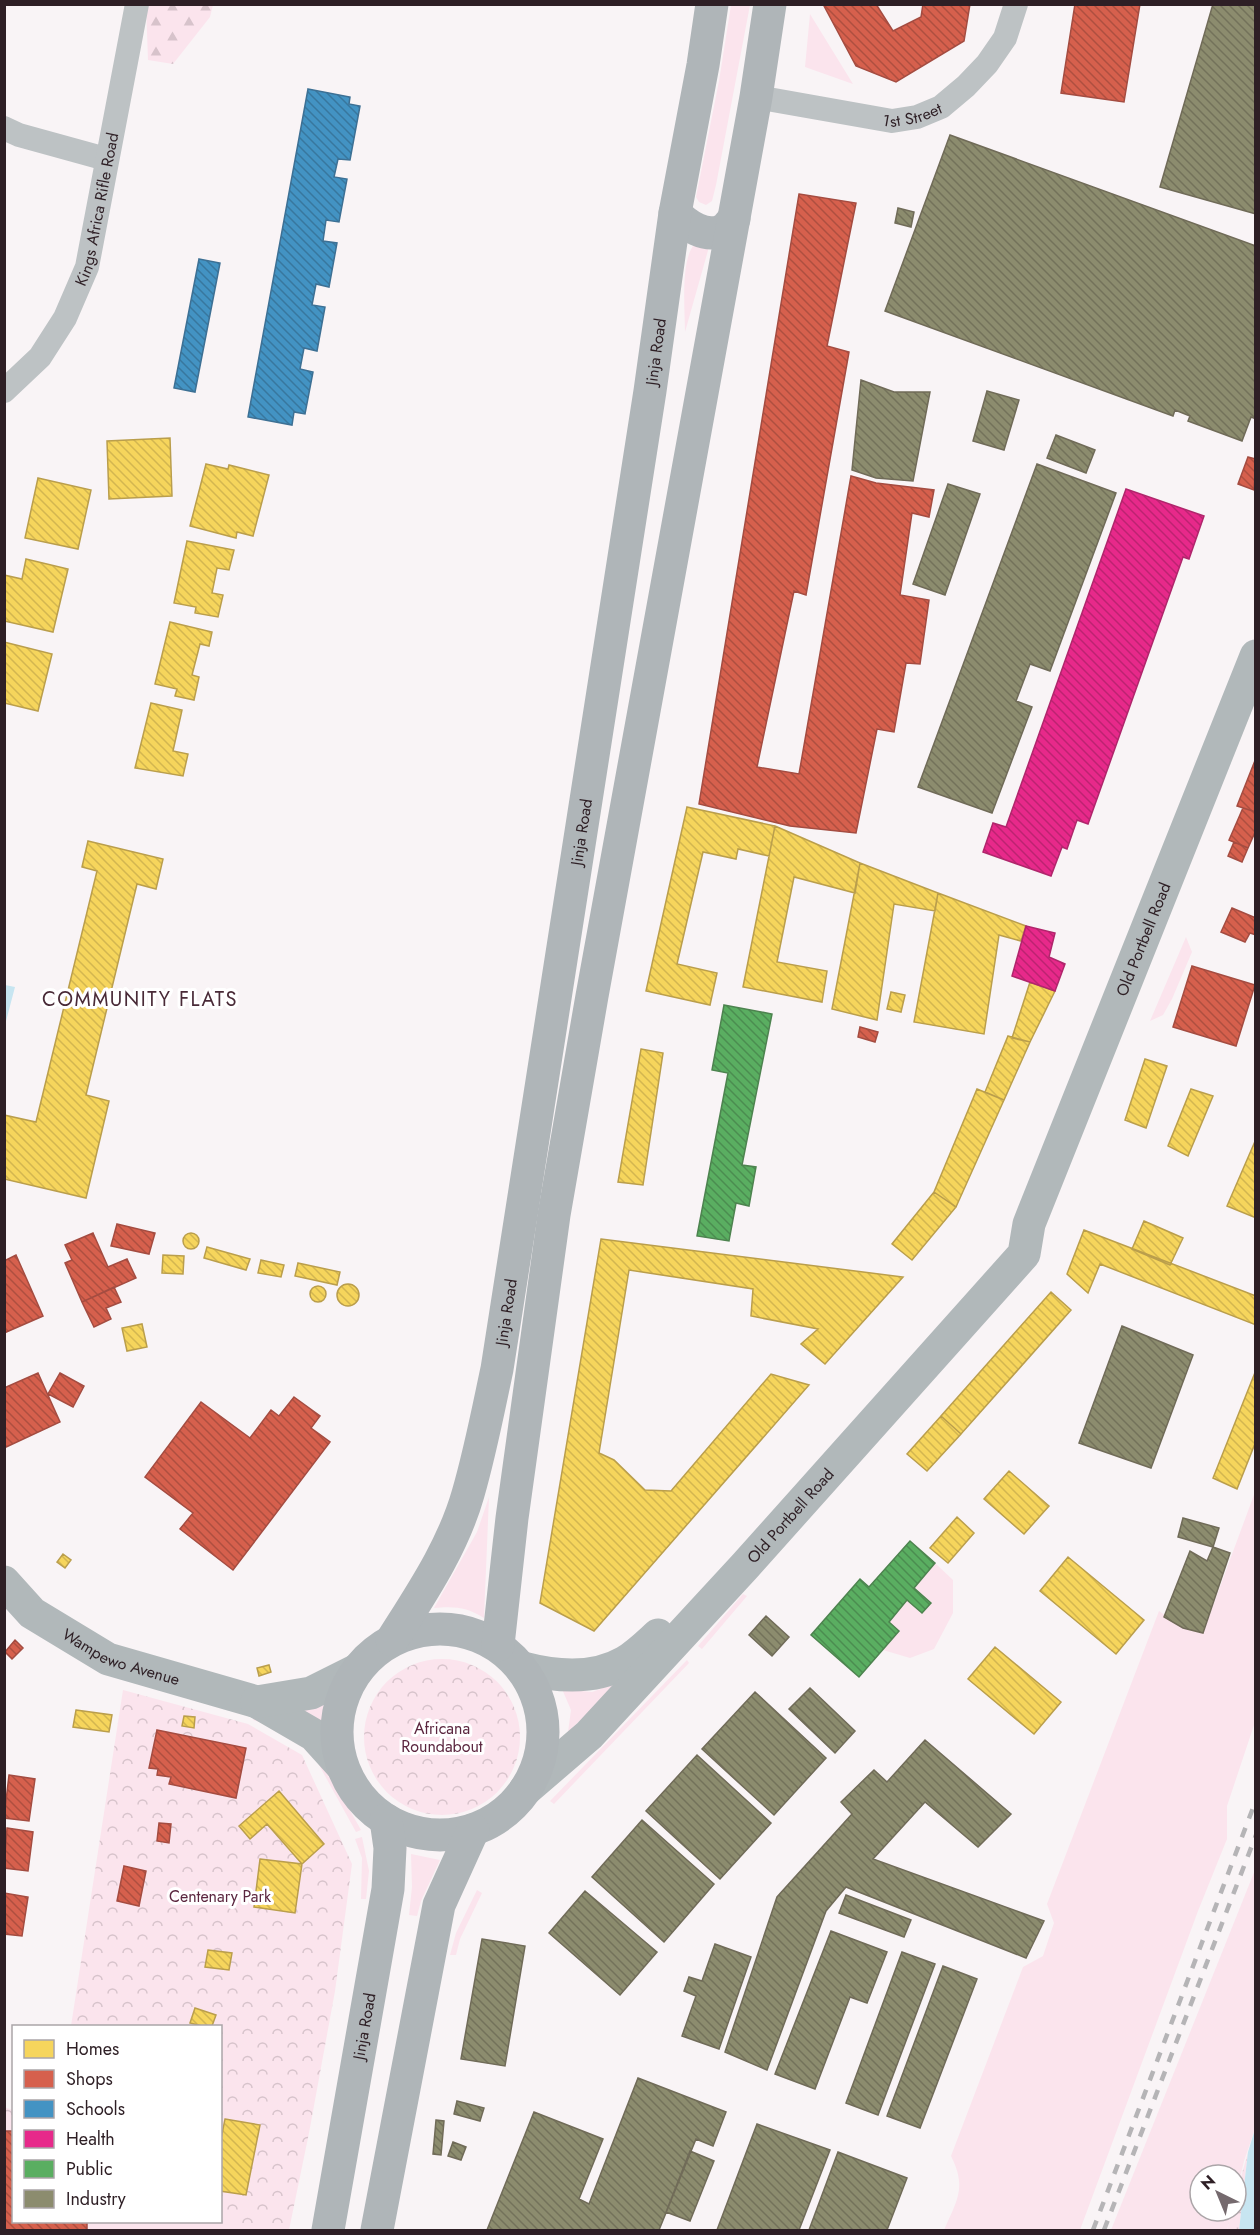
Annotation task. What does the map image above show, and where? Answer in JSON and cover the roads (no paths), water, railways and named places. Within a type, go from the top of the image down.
[{"type":"highway","name":"Jinja Road","points":[[392,1640],[449,1544],[468,1496],[497,1369],[648,402],[675,213],[703,65],[711,4]]},
{"type":"highway","name":"Jinja Road","points":[[498,1645],[512,1518],[555,1215],[594,984],[756,97],[770,4]]},
{"type":"highway","points":[[675,213],[697,230],[710,233],[724,230],[734,219]]},
{"type":"highway","points":[[427,1629],[464,1630],[498,1645],[523,1668],[538,1697],[544,1729],[539,1761],[525,1790],[502,1814],[473,1830],[443,1835],[414,1832],[386,1820],[359,1797],[342,1766],[336,1733],[342,1700],[357,1670],[392,1640],[427,1629]]},
{"type":"highway","name":"Jinja Road","points":[[328,2230],[388,1889],[390,1848],[386,1820]]},
{"type":"highway","points":[[377,2230],[439,1905],[473,1830]]},
{"type":"main road","name":"Old Portbell Road","points":[[525,1790],[589,1735],[1017,1265],[1024,1254],[1029,1224],[1256,656]]},
{"type":"main road","name":"Old Portbell Road","points":[[523,1668],[547,1674],[597,1674],[626,1662],[659,1634],[952,1306],[1029,1224]]},
{"type":"main road","name":"Wampewo Avenue","points":[[4,1582],[32,1613],[108,1659],[257,1702]]},
{"type":"main road","points":[[257,1702],[311,1693],[357,1670]]},
{"type":"main road","points":[[257,1702],[314,1735],[342,1766]]},
{"type":"street","name":"Kings Africa Rifle Road","points":[[4,391],[40,357],[65,318],[87,267],[137,4]]},
{"type":"street","name":"1st Street","points":[[756,97],[892,121],[916,117],[941,107],[987,64],[1005,38],[1016,4]]},
{"type":"street","points":[[4,129],[106,159]]},
{"type":"water","points":[[4,985],[15,987],[5,1025]]},
{"type":"water","points":[[1255,2129],[1255,2230],[1239,2230],[1240,2223],[1248,2223],[1248,2152]]},
{"type":"railway","points":[[1093,2230],[1256,1800]]},
{"type":"railway","points":[[1104,2230],[1256,1835]]},
{"type":"district","name":"COMMUNITY FLATS","points":[[140,999]]},
{"type":"park label","name":"Africana Roundabout","points":[[442,1737]]},
{"type":"park label","name":"Centenary Park","points":[[220,1896]]}]
